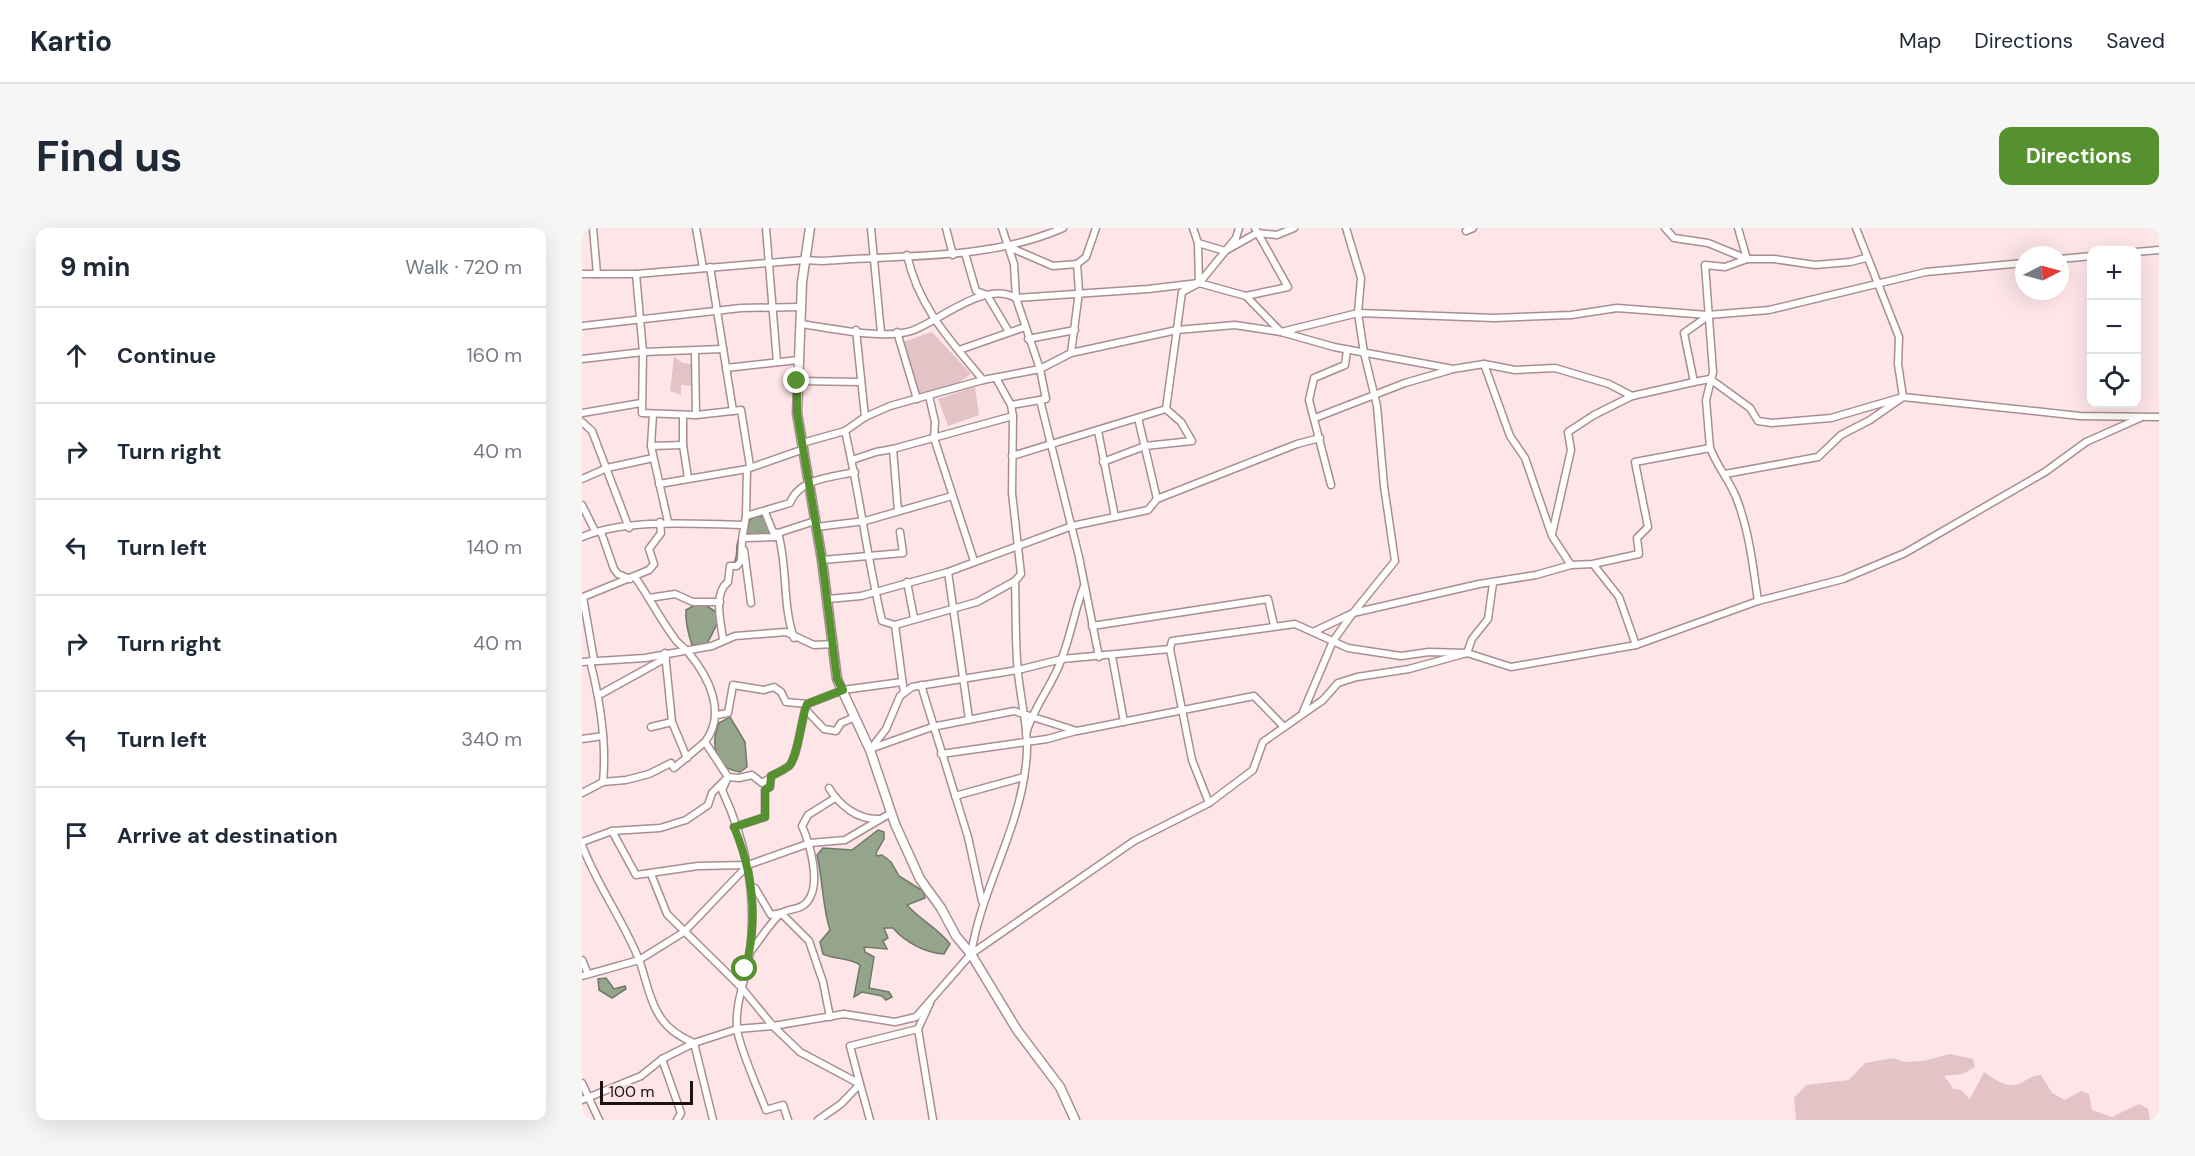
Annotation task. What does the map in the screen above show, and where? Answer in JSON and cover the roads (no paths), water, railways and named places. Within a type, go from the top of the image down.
[{"type":"street","points":[[593,228],[597,274]]},
{"type":"street","points":[[696,228],[703,268]]},
{"type":"street","points":[[766,228],[777,362]]},
{"type":"street","points":[[810,228],[804,260],[797,413],[822,560],[837,679],[870,750],[891,813],[920,879],[941,908],[956,936],[971,954],[1017,1030],[1060,1087],[1075,1120]]},
{"type":"street","points":[[871,228],[881,333]]},
{"type":"street","points":[[946,228],[953,255]]},
{"type":"street","points":[[1002,228],[1014,264],[1016,298],[1040,369],[1046,399],[1011,405]]},
{"type":"street","points":[[582,274],[636,274],[769,262],[953,255],[990,247],[1009,247],[1035,240],[1063,228]]},
{"type":"street","points":[[1009,247],[1053,266],[1077,264],[1086,256],[1096,228]]},
{"type":"street","points":[[1193,228],[1198,243],[1199,283]]},
{"type":"street","points":[[1166,409],[1182,292],[1199,283],[1236,238],[1239,228]]},
{"type":"street","points":[[1198,243],[1225,251],[1256,231],[1276,232],[1294,228]]},
{"type":"street","points":[[1303,712],[1333,641],[1395,561],[1374,395],[1358,313],[1361,278],[1347,228]]},
{"type":"street","points":[[1665,228],[1674,238],[1708,243],[1747,259]]},
{"type":"street","points":[[1738,228],[1747,259]]},
{"type":"street","points":[[1856,228],[1899,337],[1898,364],[1903,398]]},
{"type":"street","points":[[801,324],[881,333],[909,332],[934,321],[956,306],[987,295],[1009,294],[1016,298],[1079,292],[1148,290],[1199,283],[1246,296],[1288,286],[1256,231]]},
{"type":"street","points":[[2141,252],[2159,250]]},
{"type":"street","points":[[965,253],[975,291],[987,295],[1009,332]]},
{"type":"street","points":[[907,255],[914,280],[934,321],[983,380]]},
{"type":"street","points":[[2069,258],[2087,256]]},
{"type":"street","points":[[1758,601],[1743,520],[1725,474],[1719,470],[1710,448],[1706,419],[1710,379],[1713,372],[1705,265],[1725,267],[1747,259],[1774,259],[1815,265],[1866,258]]},
{"type":"street","points":[[1281,332],[1358,313],[1494,318],[1571,315],[1617,308],[1708,315],[1769,310],[1926,272],[2015,263]]},
{"type":"street","points":[[1071,353],[1079,292],[1077,264]]},
{"type":"street","points":[[710,267],[733,411]]},
{"type":"street","points":[[636,274],[643,352],[642,413],[696,416],[741,410],[749,467],[746,516],[741,561],[737,566],[730,566],[728,582],[723,586],[720,602],[723,639]]},
{"type":"street","points":[[1246,296],[1281,332]]},
{"type":"street","points":[[582,326],[717,310],[772,306],[801,307]]},
{"type":"street","points":[[1694,382],[1684,333],[1708,315]]},
{"type":"street","points":[[659,484],[749,467],[845,431],[865,417],[890,406],[983,380],[1040,369],[1071,353],[1178,330],[1235,325],[1281,332],[1347,350],[1453,369]]},
{"type":"street","points":[[959,350],[1025,327]]},
{"type":"street","points":[[856,330],[865,417]]},
{"type":"street","points":[[1028,339],[1075,330]]},
{"type":"street","points":[[897,332],[917,399]]},
{"type":"street","points":[[582,359],[643,352],[695,352],[723,349]]},
{"type":"street","points":[[1331,485],[1309,400],[1314,378],[1346,365],[1347,350]]},
{"type":"street","points":[[695,352],[696,416]]},
{"type":"street","points":[[726,368],[798,360]]},
{"type":"street","points":[[1315,418],[1374,395],[1453,369],[1484,364],[1515,370],[1555,368],[1609,384],[1632,396]]},
{"type":"street","points":[[1484,364],[1510,436],[1525,458],[1552,536],[1571,565]]},
{"type":"street","points":[[845,431],[865,521],[868,556],[882,621],[895,625],[977,602],[1015,581],[1021,574],[1012,456],[1013,416],[1011,405],[996,378]]},
{"type":"street","points":[[1552,536],[1571,450],[1568,432],[1594,415],[1632,396],[1694,382],[1710,379],[1749,408],[1758,421],[1772,423],[1807,418],[1831,418],[1903,398],[2080,416],[2159,417]]},
{"type":"street","points":[[797,381],[860,382]]},
{"type":"street","points":[[929,396],[935,422],[934,438],[974,561]]},
{"type":"street","points":[[1725,474],[1818,457],[1841,435],[1870,420],[1903,398]]},
{"type":"street","points":[[1040,400],[1072,526],[1099,657]]},
{"type":"street","points":[[582,413],[641,403]]},
{"type":"street","points":[[1012,456],[1166,409]]},
{"type":"street","points":[[1103,462],[1145,446],[1192,441],[1181,422],[1166,409]]},
{"type":"street","points":[[653,414],[651,446],[668,522]]},
{"type":"street","points":[[683,415],[683,445],[688,478]]},
{"type":"street","points":[[852,460],[1013,416]]},
{"type":"street","points":[[1138,418],[1157,500]]},
{"type":"street","points":[[1209,804],[1192,760],[1170,649],[1172,641],[1274,625],[1295,624],[1348,648],[1401,656],[1429,652],[1467,653],[1511,667],[1636,645],[1758,601],[1843,579],[1905,553],[2045,472],[2086,442],[2140,418]]},
{"type":"street","points":[[582,422],[592,432],[629,528]]},
{"type":"street","points":[[1098,430],[1115,517]]},
{"type":"street","points":[[828,600],[875,592],[948,572],[1017,544],[1047,537],[1072,526],[1148,510],[1157,500],[1297,444],[1320,438]]},
{"type":"street","points":[[651,446],[683,445]]},
{"type":"street","points":[[1313,633],[1353,613],[1536,575],[1571,565],[1593,564],[1639,554],[1637,538],[1648,527],[1635,462],[1710,448]]},
{"type":"street","points":[[893,449],[898,512]]},
{"type":"street","points":[[582,479],[607,468],[653,458]]},
{"type":"street","points":[[746,516],[765,512],[790,502],[793,496],[809,482],[855,472]]},
{"type":"street","points":[[765,512],[773,532],[778,533],[816,524],[865,521],[951,496]]},
{"type":"street","points":[[582,505],[598,532],[614,569],[618,574],[633,578],[649,598],[676,642],[686,649],[707,680],[717,715],[712,734],[674,768],[671,763],[649,774],[626,780],[603,782],[582,793]]},
{"type":"street","points":[[582,537],[598,532],[660,522],[744,525]]},
{"type":"street","points":[[603,782],[603,736],[599,694],[582,597],[649,570],[654,564],[649,549],[661,532],[660,522]]},
{"type":"street","points":[[822,560],[903,553],[900,532]]},
{"type":"street","points":[[742,541],[744,538],[776,537],[778,533]]},
{"type":"street","points":[[778,533],[783,550],[786,604],[794,638]]},
{"type":"street","points":[[742,541],[751,603]]},
{"type":"street","points":[[1593,564],[1619,597],[1636,645]]},
{"type":"street","points":[[948,572],[956,608],[969,719]]},
{"type":"street","points":[[971,954],[982,902],[1009,837],[1024,777],[1026,740],[1018,670],[1015,581]]},
{"type":"street","points":[[907,582],[914,618]]},
{"type":"street","points":[[1467,653],[1472,639],[1488,619],[1492,583]]},
{"type":"street","points":[[1026,740],[1032,717],[1062,659],[1073,616],[1085,585]]},
{"type":"street","points":[[649,598],[675,594],[693,602],[720,602]]},
{"type":"street","points":[[1092,626],[1268,599],[1274,625]]},
{"type":"street","points":[[895,625],[904,693]]},
{"type":"street","points":[[599,694],[666,656],[686,649],[712,646],[723,639],[786,632],[794,638],[814,645],[834,644]]},
{"type":"street","points":[[870,750],[886,729],[900,696],[921,685],[1018,670],[1062,659],[1170,649]]},
{"type":"street","points":[[582,1100],[641,1076],[662,1059],[694,1043],[737,1029],[773,1026],[844,1014],[895,1022],[916,1017],[936,991],[971,954],[1134,841],[1209,804],[1252,770],[1263,742],[1323,700],[1338,683],[1358,677],[1409,669],[1467,653]]},
{"type":"street","points":[[582,662],[666,656]]},
{"type":"street","points":[[666,656],[672,722],[687,758]]},
{"type":"street","points":[[1112,656],[1124,722]]},
{"type":"street","points":[[717,715],[728,713],[734,685],[764,690],[774,687],[781,692],[786,702],[806,706],[843,690],[902,682]]},
{"type":"street","points":[[921,685],[975,862],[982,902]]},
{"type":"street","points":[[941,754],[1077,731],[1254,696],[1284,727]]},
{"type":"street","points":[[806,706],[824,729],[836,730],[841,723],[855,717]]},
{"type":"street","points":[[728,777],[739,778],[752,775],[762,783],[792,761],[806,706]]},
{"type":"street","points":[[870,750],[932,727],[1014,711],[1023,716],[1077,731]]},
{"type":"street","points":[[651,727],[672,722]]},
{"type":"street","points":[[582,739],[603,736]]},
{"type":"street","points":[[705,742],[728,777]]},
{"type":"street","points":[[728,777],[722,790],[731,810],[734,827],[756,893],[771,915],[798,909],[807,902],[812,891],[814,858],[802,826],[804,819],[835,798]]},
{"type":"street","points":[[694,1043],[679,1036],[660,1017],[647,993],[639,960],[592,871],[582,843],[612,831],[660,828],[686,820],[708,805],[712,793],[728,777]]},
{"type":"street","points":[[955,796],[1024,777]]},
{"type":"street","points":[[734,827],[765,817],[765,790],[770,787],[770,778]]},
{"type":"street","points":[[829,788],[835,798],[860,818],[882,819]]},
{"type":"street","points":[[612,831],[636,875],[698,866],[748,865],[810,843],[845,840],[891,813]]},
{"type":"street","points":[[582,960],[585,975],[639,960],[684,932],[748,865]]},
{"type":"street","points":[[748,865],[753,890],[750,952],[740,986],[737,1029],[766,1110],[783,1105],[788,1120]]},
{"type":"street","points":[[582,870],[592,871]]},
{"type":"street","points":[[651,874],[667,914],[740,986],[773,1026],[800,1052],[860,1084]]},
{"type":"street","points":[[750,952],[781,913]]},
{"type":"street","points":[[781,913],[809,941],[823,982],[830,1017]]},
{"type":"street","points":[[933,1120],[918,1029],[936,991]]},
{"type":"street","points":[[870,1120],[850,1046],[918,1029]]},
{"type":"street","points":[[694,1043],[713,1120]]},
{"type":"street","points":[[662,1059],[682,1117],[677,1120]]},
{"type":"street","points":[[582,1083],[598,1120]]},
{"type":"street","points":[[818,1120],[841,1104],[860,1084]]}]
